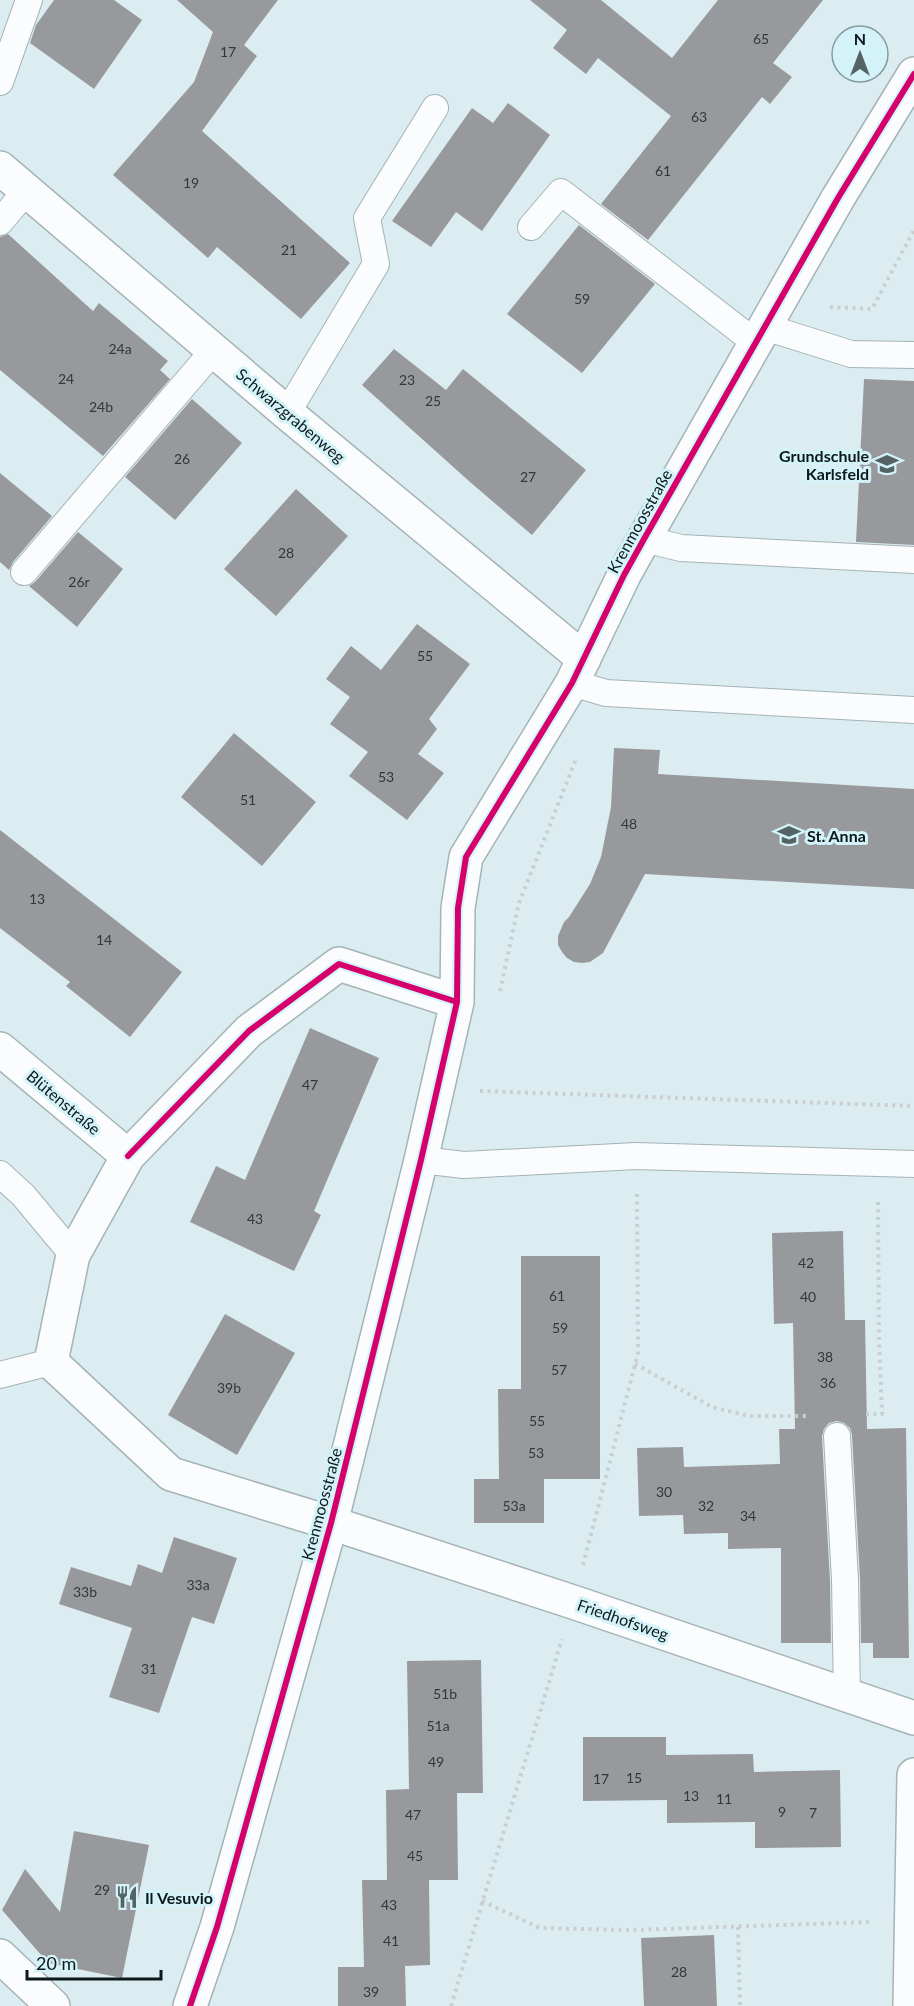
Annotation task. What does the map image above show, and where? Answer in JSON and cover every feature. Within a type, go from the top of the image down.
[{"type":"street","name":"Krenmoosstraße","points":[[190,2006],[218,1928],[331,1522],[421,1160],[457,1002],[458,908],[466,857],[578,671],[644,539],[838,198],[914,74]]},
{"type":"street","name":"Schwarzgrabenweg","points":[[0,168],[287,413],[578,671]]},
{"type":"street","points":[[51,1362],[73,1255],[128,1156],[249,1031],[339,964],[457,1002]]},
{"type":"street","name":"Blütenstraße","points":[[0,1049],[128,1156]]},
{"type":"street","name":"Krenmoosstraße","points":[[51,1362],[171,1474],[331,1522]]},
{"type":"street","name":"Friedhofsweg","points":[[331,1522],[914,1718]]},
{"type":"street","points":[[910,2006],[914,1775]]},
{"type":"street","points":[[0,1956],[53,2006]]},
{"type":"lane","points":[[0,82],[29,0]]},
{"type":"lane","points":[[287,413],[376,264],[367,218],[435,108]]},
{"type":"lane","points":[[0,222],[27,190]]},
{"type":"lane","points":[[531,227],[561,192],[760,335],[851,354],[914,355]]},
{"type":"lane","points":[[24,572],[214,350]]},
{"type":"lane","points":[[644,539],[681,548],[914,560]]},
{"type":"lane","points":[[578,671],[606,693],[914,710]]},
{"type":"lane","points":[[421,1160],[464,1165],[636,1156],[914,1164]]},
{"type":"lane","points":[[0,1174],[23,1195],[73,1255]]},
{"type":"lane","points":[[0,1375],[51,1362]]},
{"type":"lane","points":[[837,1436],[845,1580],[847,1696]]},
{"type":"path","points":[[480,1091],[914,1106]]},
{"type":"path","points":[[858,1414],[882,1414],[879,1341],[878,1163]]},
{"type":"path","points":[[635,1365],[712,1407],[748,1416],[813,1416]]},
{"type":"path","points":[[482,1901],[540,1928],[631,1930],[738,1928],[912,1921]]},
{"type":"path","points":[[738,1928],[740,2006]]},
{"type":"building","points":[[54,0],[114,0],[142,20],[94,89],[30,43],[36,25]]},
{"type":"building","points":[[177,0],[278,0],[244,45],[257,56],[202,131],[350,263],[301,319],[217,247],[208,258],[113,175],[194,82],[213,32]]},
{"type":"building","points":[[530,0],[601,0],[672,58],[718,0],[823,0],[773,63],[792,77],[770,104],[762,97],[648,240],[601,204],[671,116],[598,58],[586,74],[553,48],[567,30]]},
{"type":"building","points":[[508,103],[550,135],[482,231],[456,212],[431,247],[392,221],[472,108],[493,123]]},
{"type":"building","points":[[579,225],[655,284],[582,373],[507,314]]},
{"type":"building","points":[[8,234],[93,311],[99,303],[168,361],[160,370],[170,379],[103,456],[0,370],[0,237]]},
{"type":"building","points":[[394,349],[446,390],[463,369],[586,470],[532,535],[362,385]]},
{"type":"building","name":"Grundschule Karlsfeld","points":[[864,379],[914,381],[914,545],[856,542]]},
{"type":"building","points":[[192,399],[242,443],[175,520],[125,477]]},
{"type":"building","points":[[0,473],[52,516],[13,562],[9,570],[0,562]]},
{"type":"building","points":[[296,489],[348,536],[276,616],[224,569]]},
{"type":"building","points":[[78,532],[123,569],[77,627],[29,586]]},
{"type":"building","points":[[417,624],[470,664],[429,719],[437,729],[418,754],[444,773],[407,820],[349,776],[368,752],[330,724],[350,697],[326,679],[351,646],[381,670]]},
{"type":"building","points":[[234,733],[316,802],[262,866],[181,797]]},
{"type":"building","name":"St. Anna","points":[[614,748],[660,750],[658,774],[914,789],[914,889],[645,874],[603,953],[590,962],[574,962],[562,952],[558,945],[558,936],[564,922],[590,884],[601,857],[611,807]]},
{"type":"building","points":[[0,830],[182,972],[130,1037],[66,986],[70,982],[0,928]]},
{"type":"building","points":[[310,1028],[379,1058],[314,1211],[321,1215],[294,1271],[190,1222],[216,1166],[245,1180]]},
{"type":"building","points":[[843,1231],[845,1320],[865,1320],[867,1429],[906,1428],[909,1658],[873,1658],[873,1643],[861,1643],[852,1435],[850,1428],[844,1423],[837,1421],[829,1423],[822,1436],[831,1643],[781,1643],[781,1548],[728,1549],[728,1533],[684,1534],[683,1515],[639,1516],[637,1448],[683,1447],[684,1467],[780,1464],[779,1429],[795,1429],[793,1323],[774,1324],[772,1233]]},
{"type":"building","points":[[521,1256],[600,1256],[600,1479],[544,1479],[544,1523],[474,1523],[474,1479],[499,1479],[498,1389],[521,1389]]},
{"type":"building","points":[[225,1314],[295,1353],[237,1455],[168,1415]]},
{"type":"building","points":[[174,1537],[237,1558],[214,1624],[192,1617],[159,1713],[109,1697],[132,1628],[59,1604],[71,1567],[131,1586],[138,1564],[162,1573]]},
{"type":"building","points":[[481,1660],[483,1793],[457,1793],[458,1880],[429,1880],[430,1965],[405,1966],[406,2006],[338,2006],[338,1967],[364,1967],[362,1880],[387,1880],[386,1790],[409,1789],[407,1661]]},
{"type":"building","points":[[583,1737],[666,1737],[666,1755],[753,1754],[754,1772],[840,1770],[841,1847],[755,1848],[755,1822],[667,1823],[667,1800],[583,1801]]},
{"type":"building","points":[[74,1831],[149,1845],[122,1978],[48,1963],[2,1910],[25,1869],[60,1912]]},
{"type":"building","points":[[714,1935],[717,2006],[644,2006],[641,1938]]},
{"type":"cycle path","points":[[190,2006],[217,1927],[331,1523],[421,1160],[457,1002],[458,908],[466,857],[572,683],[644,539],[838,198],[914,74]]},
{"type":"cycle path","points":[[128,1156],[249,1031],[339,964],[457,1002]]},
{"type":"place","name":"Grundschule Karlsfeld","points":[[887,464]]},
{"type":"place","name":"St. Anna","points":[[789,835]]},
{"type":"place","name":"Il Vesuvio","points":[[127,1897]]}]
